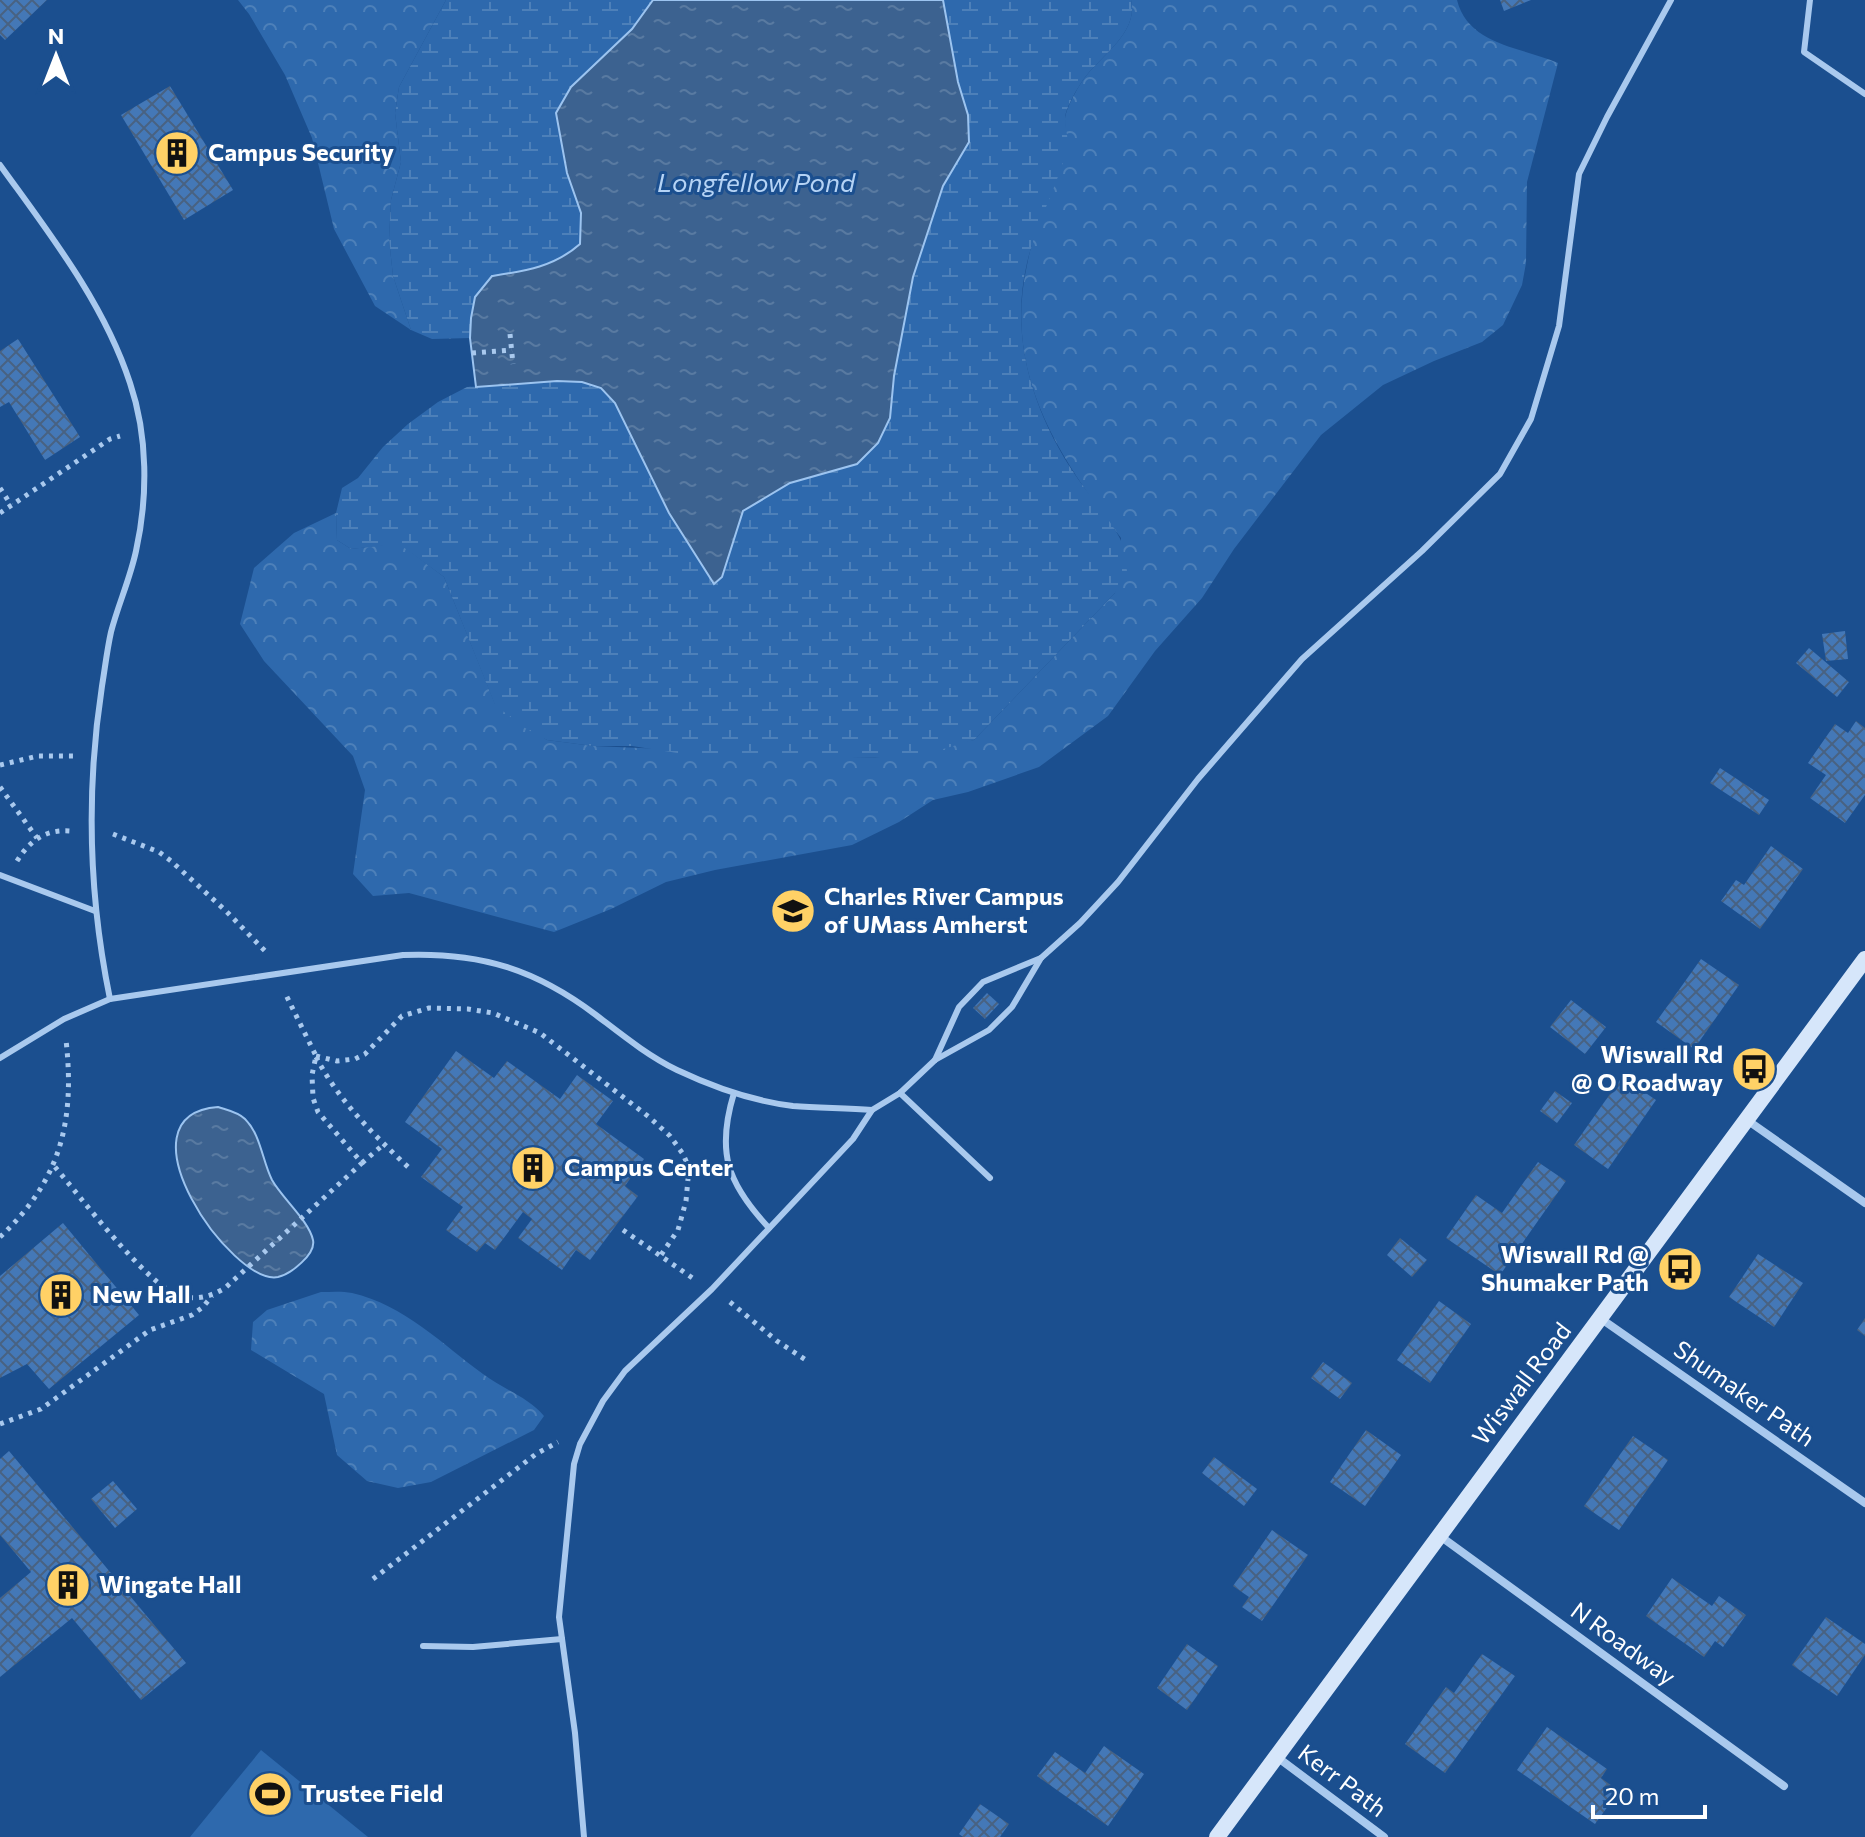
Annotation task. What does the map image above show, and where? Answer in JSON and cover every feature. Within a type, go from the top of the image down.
[{"type":"street","name":"Wiswall Road","points":[[1217,1837],[1865,959]]},
{"type":"street","points":[[1747,1120],[1865,1203]]},
{"type":"street","name":"Shumaker Path","points":[[1600,1318],[1865,1503]]},
{"type":"street","name":"N Roadway","points":[[1439,1535],[1784,1786]]},
{"type":"street","name":"Kerr Path","points":[[1276,1757],[1384,1837]]},
{"type":"lane","points":[[584,1837],[575,1733],[559,1617],[574,1464],[584,1434],[603,1401],[625,1371],[712,1289],[853,1139],[872,1110],[900,1093],[935,1060],[989,1030],[1012,1007],[1041,958],[1080,923],[1118,882],[1198,779],[1302,659],[1422,551],[1500,474],[1531,419],[1559,326],[1579,174],[1671,0]]},
{"type":"lane","points":[[1810,0],[1804,52],[1865,94]]},
{"type":"lane","points":[[0,165],[92,300],[131,384],[141,432],[144,463],[142,522],[111,632],[94,758],[95,911],[110,999]]},
{"type":"lane","points":[[0,875],[95,911]]},
{"type":"lane","points":[[0,1058],[32,1036],[110,999],[403,955],[436,954],[489,961],[549,983],[673,1068],[734,1093],[793,1106],[872,1110]]},
{"type":"lane","points":[[935,1060],[959,1007],[983,982],[1041,958]]},
{"type":"lane","points":[[734,1093],[727,1117],[726,1157],[742,1198],[769,1228]]},
{"type":"lane","points":[[900,1093],[990,1178]]},
{"type":"lane","points":[[423,1646],[473,1647],[562,1639]]},
{"type":"path","points":[[510,334],[513,364]]},
{"type":"path","points":[[472,353],[512,350]]},
{"type":"path","points":[[0,513],[110,439],[141,432]]},
{"type":"path","points":[[0,488],[11,505]]},
{"type":"path","points":[[0,765],[52,754],[94,758]]},
{"type":"path","points":[[0,787],[37,838]]},
{"type":"path","points":[[10,878],[25,849],[37,838],[61,830],[126,838],[159,852],[226,911],[266,953],[316,1056],[344,1102],[408,1167]]},
{"type":"path","points":[[316,1056],[337,1061],[355,1059],[365,1054],[402,1016],[429,1008],[493,1013],[540,1033],[649,1117],[670,1136],[683,1154],[689,1168],[686,1201],[678,1230],[661,1255]]},
{"type":"path","points":[[0,1237],[33,1201],[55,1167],[68,1096],[64,1019]]},
{"type":"path","points":[[316,1056],[312,1064],[312,1085],[318,1112],[362,1163]]},
{"type":"path","points":[[0,1424],[41,1409],[150,1330],[192,1315],[203,1307],[384,1144]]},
{"type":"path","points":[[55,1167],[162,1287],[177,1295],[195,1298],[213,1296]]},
{"type":"path","points":[[373,1579],[536,1454],[569,1437],[584,1434]]},
{"type":"green space","points":[[238,0],[446,0],[399,87],[395,113],[401,162],[391,200],[389,239],[393,276],[411,330],[375,306],[334,229],[312,138],[285,75]]},
{"type":"green space","points":[[446,0],[653,0],[632,29],[604,55],[567,173],[581,213],[580,244],[549,263],[492,276],[471,318],[470,338],[432,339],[411,330],[393,276],[389,239],[391,200],[401,162],[395,113],[399,87]]},
{"type":"green space","points":[[943,0],[1131,0],[1132,12],[1124,33],[1083,80],[1067,109],[1067,148],[1031,248],[1022,291],[1021,320],[1029,375],[1048,427],[1076,476],[1121,541],[1127,571],[1115,593],[974,740],[912,758],[684,754],[632,746],[593,746],[547,740],[525,728],[495,705],[444,577],[399,544],[351,549],[337,540],[336,513],[342,488],[358,478],[383,447],[408,424],[438,402],[467,387],[582,382],[601,388],[615,403],[669,513],[714,584],[722,577],[743,511],[790,483],[857,464],[890,418],[894,376],[913,277],[943,186],[969,142],[968,115],[958,82]]},
{"type":"green space","points":[[1131,0],[1457,0],[1472,27],[1484,35],[1558,63],[1527,182],[1526,263],[1522,285],[1503,325],[1482,342],[1383,385],[1321,435],[1234,549],[1202,598],[1155,651],[1108,716],[1039,767],[968,792],[933,800],[899,822],[852,845],[666,882],[554,932],[409,893],[373,896],[353,874],[365,790],[353,756],[264,661],[240,624],[254,568],[294,533],[336,513],[337,540],[351,549],[399,543],[444,577],[495,704],[547,740],[593,746],[875,758],[974,740],[1115,593],[1121,538],[1076,476],[1041,411],[1023,342],[1022,304],[1034,238],[1064,155],[1067,110],[1083,80],[1124,33],[1132,12]]},
{"type":"green space","points":[[321,1292],[352,1293],[389,1306],[544,1416],[534,1430],[431,1482],[398,1488],[367,1481],[337,1455],[324,1394],[251,1350],[253,1322],[267,1310]]},
{"type":"green space","name":"Trustee Field","points":[[261,1750],[368,1837],[190,1837]]},
{"type":"water","name":"Longfellow Pond","points":[[653,0],[943,0],[958,82],[968,115],[969,142],[943,186],[913,277],[894,376],[890,418],[878,443],[857,464],[790,483],[743,511],[722,577],[714,584],[669,513],[615,403],[601,388],[582,382],[557,381],[476,387],[470,338],[475,297],[492,276],[549,263],[580,244],[581,213],[567,173],[556,113],[571,87],[632,29]]},
{"type":"water","points":[[218,1107],[239,1115],[250,1125],[272,1180],[301,1217],[313,1240],[311,1251],[302,1263],[278,1277],[258,1273],[234,1255],[211,1229],[191,1198],[179,1167],[177,1138],[189,1117]]},
{"type":"building","points":[[0,0],[47,0],[5,40],[0,35]]},
{"type":"building","points":[[1500,0],[1531,0],[1504,11]]},
{"type":"building","name":"Campus Security","points":[[170,86],[233,190],[184,220],[121,115]]},
{"type":"building","points":[[18,339],[80,437],[45,460],[9,402],[0,407],[0,351]]},
{"type":"building","points":[[1845,631],[1848,659],[1826,661],[1822,634]]},
{"type":"building","points":[[1809,648],[1849,682],[1837,697],[1796,663]]},
{"type":"building","points":[[1856,721],[1865,728],[1865,795],[1845,823],[1810,798],[1826,775],[1808,763],[1835,724],[1848,733]]},
{"type":"building","points":[[1720,768],[1769,800],[1759,815],[1710,783]]},
{"type":"building","points":[[1771,846],[1803,869],[1760,929],[1721,901],[1736,880],[1744,885]]},
{"type":"building","points":[[1701,959],[1739,985],[1694,1049],[1656,1022]]},
{"type":"building","points":[[987,993],[999,1004],[985,1019],[973,1008]]},
{"type":"building","points":[[1571,1000],[1606,1027],[1585,1054],[1550,1027]]},
{"type":"building","name":"Campus Center","points":[[456,1051],[494,1078],[507,1061],[560,1099],[577,1075],[613,1101],[596,1124],[644,1159],[625,1186],[638,1196],[590,1260],[576,1250],[562,1270],[518,1238],[532,1219],[523,1212],[495,1250],[485,1243],[477,1252],[446,1230],[463,1207],[421,1177],[442,1149],[405,1122]]},
{"type":"building","points":[[1622,1077],[1656,1100],[1608,1169],[1574,1145]]},
{"type":"building","points":[[1555,1091],[1572,1103],[1557,1123],[1540,1111]]},
{"type":"building","points":[[1538,1162],[1566,1181],[1500,1275],[1446,1238],[1476,1195],[1502,1213]]},
{"type":"building","name":"New Hall","points":[[63,1223],[139,1315],[49,1389],[27,1364],[0,1378],[0,1276]]},
{"type":"building","points":[[1400,1238],[1427,1260],[1412,1277],[1387,1255]]},
{"type":"building","points":[[1758,1254],[1803,1283],[1774,1327],[1729,1297]]},
{"type":"building","points":[[1439,1301],[1471,1324],[1430,1383],[1397,1360]]},
{"type":"building","points":[[1865,1318],[1865,1336],[1857,1330]]},
{"type":"building","points":[[1323,1362],[1352,1383],[1340,1399],[1311,1378]]},
{"type":"building","points":[[1366,1430],[1401,1455],[1365,1506],[1330,1482]]},
{"type":"building","points":[[1633,1436],[1668,1460],[1619,1530],[1584,1506]]},
{"type":"building","name":"Wingate Hall","points":[[9,1451],[186,1663],[141,1700],[72,1618],[0,1677],[0,1598],[31,1572],[0,1535],[0,1459]]},
{"type":"building","points":[[1214,1457],[1257,1489],[1244,1506],[1202,1473]]},
{"type":"building","points":[[113,1481],[137,1509],[115,1528],[91,1499]]},
{"type":"building","points":[[1272,1530],[1308,1555],[1262,1621],[1242,1607],[1249,1597],[1233,1586]]},
{"type":"building","points":[[1672,1578],[1712,1606],[1719,1596],[1746,1615],[1723,1647],[1715,1641],[1704,1657],[1646,1616]]},
{"type":"building","points":[[1826,1617],[1865,1644],[1865,1655],[1837,1696],[1792,1665]]},
{"type":"building","points":[[1187,1644],[1218,1666],[1187,1710],[1157,1688]]},
{"type":"building","points":[[1482,1654],[1515,1676],[1445,1773],[1405,1744],[1446,1687],[1454,1693]]},
{"type":"building","points":[[1547,1727],[1607,1769],[1601,1778],[1619,1791],[1595,1824],[1517,1770]]},
{"type":"building","points":[[1104,1746],[1144,1774],[1108,1826],[1037,1776],[1055,1752],[1085,1773]]},
{"type":"building","points":[[980,1804],[1009,1824],[1000,1837],[963,1837],[959,1834]]},
{"type":"place","name":"Campus Security","points":[[177,153]]},
{"type":"place","name":"Charles River Campus of UMass Amherst","points":[[793,911]]},
{"type":"place","name":"Wiswall Rd @ O Roadway","points":[[1754,1069]]},
{"type":"place","name":"Campus Center","points":[[533,1168]]},
{"type":"place","name":"Wiswall Rd @ Shumaker Path","points":[[1680,1269]]},
{"type":"place","name":"New Hall","points":[[61,1295]]},
{"type":"place","name":"Wingate Hall","points":[[68,1585]]},
{"type":"place","name":"Trustee Field","points":[[270,1794]]}]
